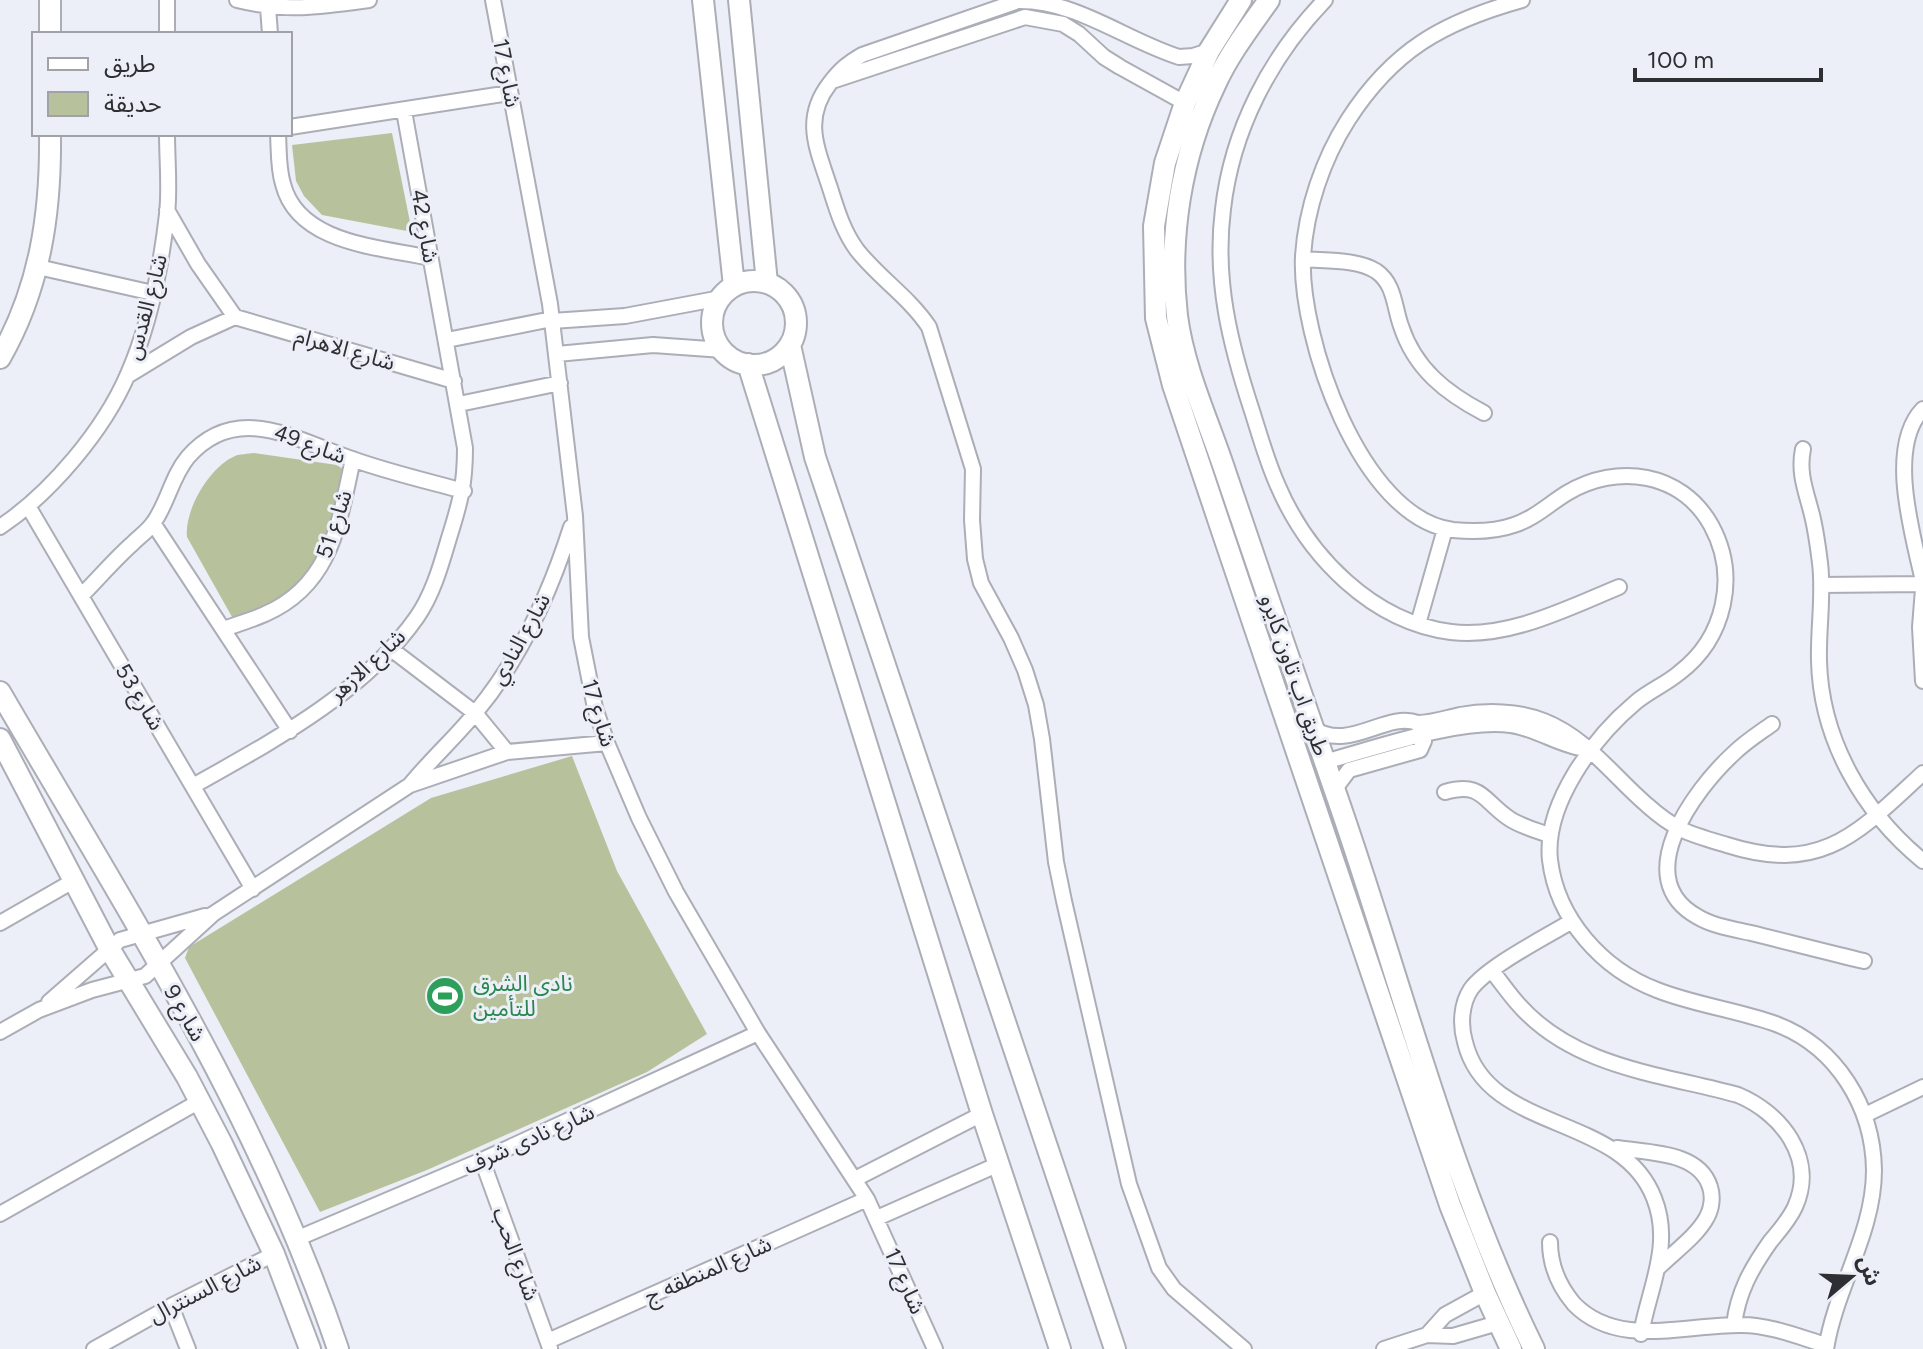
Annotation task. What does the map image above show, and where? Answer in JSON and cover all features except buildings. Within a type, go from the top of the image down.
[{"type":"main road","points":[[50,0],[50,32]]},
{"type":"main road","points":[[703,0],[727,292]]},
{"type":"main road","points":[[739,0],[767,283]]},
{"type":"main road","name":"طريق اب تاون كايرو","points":[[1241,0],[1209,51],[1185,103],[1165,163],[1154,226],[1156,318],[1173,385],[1450,1205],[1511,1349]]},
{"type":"main road","name":"طريق اب تاون كايرو","points":[[1269,0],[1228,61],[1196,130],[1181,186],[1175,242],[1179,327],[1195,387],[1337,796],[1470,1200],[1501,1280],[1534,1349]]},
{"type":"main road","points":[[1209,51],[1228,61]]},
{"type":"main road","points":[[0,358],[24,310],[38,267],[46,225],[50,136]]},
{"type":"main road","points":[[750,281],[767,283],[782,291],[795,313],[796,330],[790,345],[772,361],[748,364],[734,360],[723,350],[714,334],[716,306],[727,292],[750,281]]},
{"type":"main road","points":[[790,345],[815,457],[1115,1349]]},
{"type":"main road","points":[[748,364],[982,1114],[1060,1349]]},
{"type":"main road","points":[[1173,385],[1189,406],[1212,460],[1223,463]]},
{"type":"main road","points":[[1222,531],[1237,538],[1252,574],[1271,607]]},
{"type":"main road","name":"شارع 9","points":[[0,692],[141,934],[247,1128],[296,1239],[338,1349]]},
{"type":"main road","name":"شارع 9","points":[[0,739],[110,950],[200,1101],[274,1254],[310,1349]]},
{"type":"main road","points":[[187,1077],[201,1069],[219,1074]]},
{"type":"street","points":[[167,0],[167,32]]},
{"type":"street","points":[[237,0],[268,7],[309,9],[369,0]]},
{"type":"street","name":"شارع 17","points":[[493,0],[557,354],[575,516],[581,637],[595,708],[639,818],[676,892],[758,1033],[867,1199],[935,1349]]},
{"type":"street","points":[[922,42],[1018,1],[1028,0],[1061,6],[1179,57],[1209,51]]},
{"type":"street","points":[[1325,0],[1288,42],[1269,72],[1239,138],[1223,207],[1220,243],[1223,306],[1237,367],[1268,460],[1291,512],[1315,548],[1344,580],[1378,606],[1418,624],[1454,632],[1491,631],[1553,614],[1619,587]]},
{"type":"street","points":[[1522,0],[1461,21],[1395,60],[1365,93],[1341,131],[1322,172],[1309,214],[1303,259],[1306,298],[1318,351],[1339,414],[1373,476],[1393,498],[1418,516],[1445,529],[1476,532],[1514,525],[1532,518],[1583,485],[1622,475],[1646,476],[1668,483],[1688,496],[1704,514],[1718,542],[1726,572],[1726,593],[1720,617],[1710,639],[1695,659],[1677,675],[1634,703],[1591,750],[1573,776],[1549,835],[1556,888],[1572,921],[1588,943],[1608,962],[1642,984],[1680,998],[1780,1025],[1803,1037],[1823,1053],[1841,1071],[1855,1092],[1872,1143],[1872,1197],[1859,1247],[1835,1307],[1826,1347],[1758,1326],[1734,1325],[1641,1334],[1627,1334],[1601,1327],[1577,1308],[1558,1281],[1550,1256],[1550,1242]]},
{"type":"street","points":[[268,7],[270,32]]},
{"type":"street","points":[[1185,103],[1104,57],[1063,24],[1025,17],[862,55],[847,63],[817,102],[813,128],[842,223],[860,253],[915,307],[929,327],[973,469],[975,559],[981,583],[1011,638],[1036,705],[1061,888],[1129,1184],[1159,1268],[1166,1279],[1244,1349]]},
{"type":"street","points":[[1104,57],[1117,30]]},
{"type":"street","points":[[292,127],[510,93]]},
{"type":"street","name":"شارع 42","points":[[404,111],[447,340]]},
{"type":"street","name":"شارع القدس","points":[[0,527],[28,506],[60,474],[89,439],[127,376],[141,342],[153,293],[167,210],[167,136]]},
{"type":"street","points":[[278,136],[282,184],[287,197],[305,221],[330,235],[430,258]]},
{"type":"street","points":[[127,376],[180,343],[235,317],[198,264],[167,210]]},
{"type":"street","points":[[1303,259],[1365,266],[1376,272],[1392,291],[1400,325],[1422,367],[1456,398],[1484,413]]},
{"type":"street","points":[[38,267],[153,293]]},
{"type":"street","points":[[447,340],[552,320],[625,316],[727,292]]},
{"type":"street","name":"شارع الاهرام","points":[[235,317],[454,381]]},
{"type":"street","name":"شارع الازهر","points":[[193,786],[290,731],[391,649],[418,616],[436,579],[464,491],[465,448],[447,340]]},
{"type":"street","points":[[557,354],[653,345],[723,350]]},
{"type":"street","points":[[459,404],[560,383]]},
{"type":"street","points":[[1923,409],[1916,416],[1909,436],[1904,477],[1923,585],[1920,659],[1923,681]]},
{"type":"street","name":"شارع 49","points":[[81,596],[153,523],[175,476],[189,457],[207,441],[228,431],[252,427],[275,429],[353,459],[464,491]]},
{"type":"street","points":[[1803,449],[1801,476],[1815,528],[1821,585],[1819,659],[1825,710],[1843,759],[1876,816],[1923,861]]},
{"type":"street","name":"شارع 51","points":[[224,629],[282,605],[312,579],[332,546],[353,459]]},
{"type":"street","name":"شارع 53","points":[[28,506],[253,889]]},
{"type":"street","name":"شارع النادي","points":[[410,785],[432,757],[475,713],[510,666],[555,577],[575,516]]},
{"type":"street","points":[[153,523],[290,731]]},
{"type":"street","points":[[1418,624],[1445,529]]},
{"type":"street","points":[[1821,585],[1923,585]]},
{"type":"street","points":[[391,649],[475,713],[507,752]]},
{"type":"street","points":[[1312,728],[1330,737],[1404,721],[1420,730]]},
{"type":"street","points":[[1337,796],[1341,777],[1357,760],[1420,730],[1496,724],[1525,728],[1565,745],[1591,750],[1647,805],[1678,830],[1753,853],[1791,856],[1828,848],[1862,829],[1923,773]]},
{"type":"street","points":[[1772,724],[1717,770],[1691,805],[1668,850],[1666,874],[1676,897],[1695,916],[1708,922],[1864,961]]},
{"type":"street","points":[[1350,735],[1357,760]]},
{"type":"street","name":"شارع النادي","points":[[39,1010],[92,990],[145,976],[213,914],[410,785],[507,752],[607,743]]},
{"type":"street","points":[[1324,762],[1357,760]]},
{"type":"street","points":[[1445,792],[1463,788],[1480,792],[1514,821],[1549,835]]},
{"type":"street","points":[[0,923],[75,880]]},
{"type":"street","name":"شارع النادي","points":[[39,1010],[120,940],[213,914]]},
{"type":"street","points":[[1572,921],[1492,971],[1470,991],[1463,1013],[1462,1033],[1476,1069],[1488,1085],[1504,1097],[1612,1147],[1686,1161],[1698,1168],[1711,1190],[1707,1217],[1658,1267]]},
{"type":"street","points":[[1492,971],[1520,1006],[1569,1044],[1626,1069],[1738,1095],[1770,1112],[1783,1126],[1799,1159],[1800,1193],[1787,1221],[1750,1270],[1739,1297],[1734,1325]]},
{"type":"street","points":[[0,1032],[39,1010]]},
{"type":"street","name":"شارع نادى شرف","points":[[296,1239],[482,1160],[758,1033]]},
{"type":"street","points":[[1865,1115],[1923,1087]]},
{"type":"street","points":[[0,1214],[200,1101]]},
{"type":"street","points":[[855,1179],[982,1114]]},
{"type":"street","points":[[1612,1147],[1637,1168],[1654,1197],[1662,1231],[1658,1267],[1641,1334]]},
{"type":"street","name":"شارع الحب","points":[[482,1160],[549,1345]]},
{"type":"street","points":[[877,1218],[999,1164]]},
{"type":"street","name":"شارع المنطقه ج","points":[[549,1345],[867,1199]]},
{"type":"street","name":"شارع السنترال","points":[[94,1349],[274,1254]]},
{"type":"street","points":[[1427,1335],[1445,1315],[1485,1293]]},
{"type":"street","points":[[171,1306],[188,1349]]},
{"type":"street","points":[[1384,1349],[1427,1335],[1453,1336],[1498,1323]]},
{"type":"green space","points":[[392,133],[412,232],[322,215],[304,196],[296,181],[292,145]]},
{"type":"green space","points":[[254,453],[337,465],[347,472],[347,510],[341,537],[320,570],[290,595],[236,624],[187,537],[187,527],[200,491],[216,470],[235,456]]},
{"type":"green space","name":"نادى الشرق للتأمين","points":[[572,756],[617,871],[707,1034],[647,1072],[427,1170],[320,1212],[185,958],[189,947],[431,798]]},
{"type":"place","name":"نادى الشرق للتأمين","points":[[445,996]]}]
